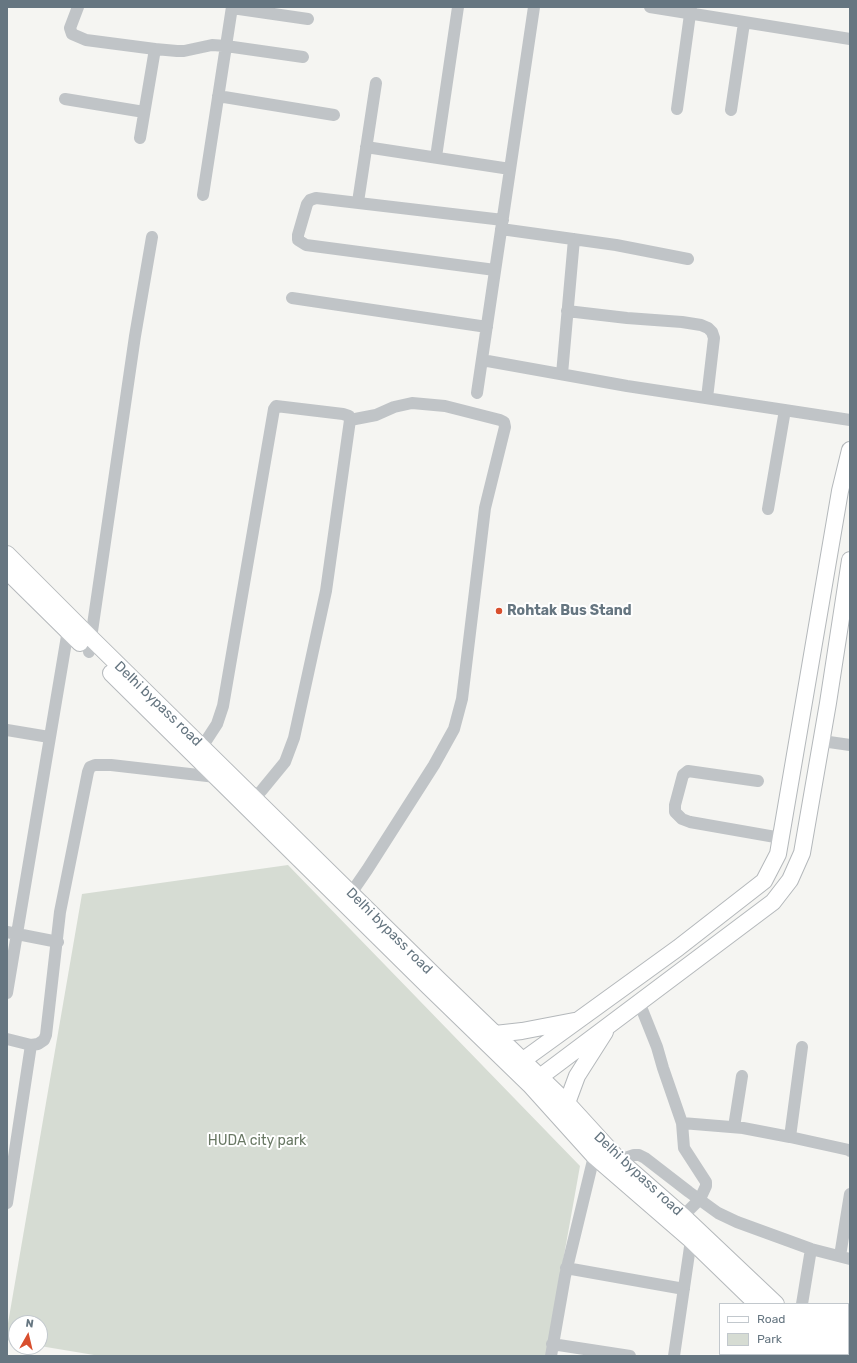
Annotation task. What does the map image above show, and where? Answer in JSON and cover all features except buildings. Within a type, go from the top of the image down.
[{"type":"main road","points":[[518,1064],[678,948],[764,881],[778,854],[840,491],[850,450]]},
{"type":"main road","name":"Delhi bypass road","points":[[7,554],[69,624],[91,646],[535,1081],[594,1156],[692,1240],[756,1303]]},
{"type":"main road","points":[[535,1081],[773,902],[790,880],[802,853],[822,741],[850,560]]},
{"type":"main road","name":"Delhi bypass road","points":[[7,571],[69,624]]},
{"type":"main road","name":"Delhi bypass road","points":[[198,752],[216,777],[250,803]]},
{"type":"main road","name":"Delhi bypass road","points":[[347,898],[495,1034],[518,1064]]},
{"type":"main road","points":[[495,1034],[522,1031],[579,1020]]},
{"type":"main road","points":[[567,1103],[577,1076],[610,1024]]},
{"type":"main road","name":"Delhi bypass road","points":[[535,1081],[567,1103],[619,1160],[683,1216],[775,1303]]},
{"type":"street","points":[[78,7],[70,28],[72,34],[79,38],[155,49],[184,51],[205,46],[226,46],[303,57]]},
{"type":"street","points":[[203,195],[232,7],[308,19]]},
{"type":"street","points":[[436,157],[458,7]]},
{"type":"street","points":[[477,392],[534,7]]},
{"type":"street","points":[[650,7],[690,10],[744,23],[850,40]]},
{"type":"street","points":[[677,109],[690,10]]},
{"type":"street","points":[[731,110],[744,23]]},
{"type":"street","points":[[140,138],[155,49]]},
{"type":"street","points":[[358,202],[376,84]]},
{"type":"street","points":[[218,96],[334,115]]},
{"type":"street","points":[[65,99],[144,112]]},
{"type":"street","points":[[366,147],[510,169]]},
{"type":"street","points":[[495,270],[306,245],[298,240],[298,235],[305,209],[310,200],[316,198],[358,202],[502,224],[574,239],[616,245],[688,259]]},
{"type":"street","points":[[91,646],[135,336],[152,237]]},
{"type":"street","points":[[562,374],[574,239]]},
{"type":"street","points":[[292,298],[487,327]]},
{"type":"street","points":[[568,310],[627,318],[682,322],[701,325],[708,328],[712,332],[714,338],[707,398]]},
{"type":"street","points":[[482,360],[627,386],[850,420]]},
{"type":"street","points":[[347,898],[367,870],[434,765],[454,729],[462,698],[485,508],[505,427],[504,422],[500,420],[445,406],[412,402],[394,407],[376,415],[350,420]]},
{"type":"street","points":[[198,752],[217,724],[223,706],[274,409],[276,406],[349,416],[350,420],[326,591],[294,738],[285,762],[250,803]]},
{"type":"street","points":[[768,509],[785,410]]},
{"type":"street","points":[[7,993],[12,933],[69,624]]},
{"type":"street","points":[[7,730],[49,737]]},
{"type":"street","points":[[822,741],[850,745]]},
{"type":"street","points":[[7,1038],[31,1045],[38,1044],[44,1040],[46,1035],[58,942],[60,912],[90,767],[95,765],[111,765],[216,777]]},
{"type":"street","points":[[758,781],[688,771],[683,775],[674,806],[675,812],[682,819],[690,822],[781,838]]},
{"type":"street","points":[[12,933],[58,942]]},
{"type":"street","points":[[639,1002],[657,1047],[682,1123],[684,1148],[706,1182],[706,1189],[700,1199],[683,1216]]},
{"type":"street","points":[[7,1203],[31,1045]]},
{"type":"street","points":[[790,1137],[802,1047]]},
{"type":"street","points":[[734,1127],[742,1076]]},
{"type":"street","points":[[682,1123],[734,1127],[790,1137],[850,1151]]},
{"type":"street","points":[[598,1138],[566,1268],[552,1350],[630,1356]]},
{"type":"street","points":[[619,1160],[634,1155],[639,1155],[718,1213],[738,1222],[812,1249],[845,1258],[850,1194]]},
{"type":"street","points":[[674,1356],[692,1240]]},
{"type":"street","points":[[802,1303],[812,1249]]},
{"type":"street","points":[[566,1268],[684,1289]]},
{"type":"green space","name":"HUDA city park","points":[[288,865],[580,1166],[546,1356],[100,1356],[48,1347],[48,1315],[9,1315],[82,894]]},
{"type":"green space","name":"HUDA city park","points":[[8,1323],[8,1340],[7,1340]]},
{"type":"place","name":"Rohtak Bus Stand","points":[[499,611]]}]
